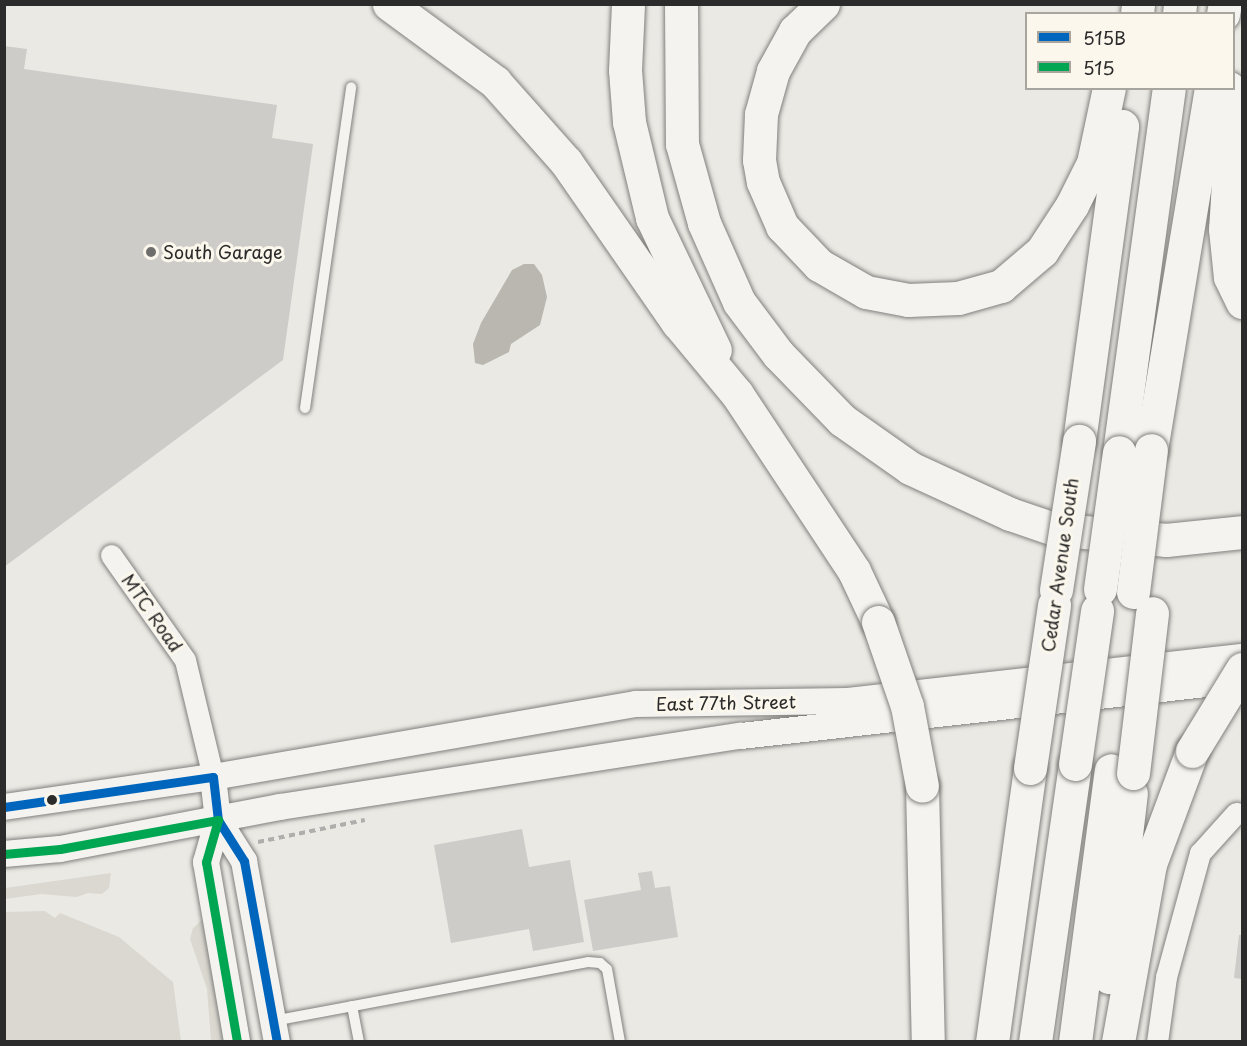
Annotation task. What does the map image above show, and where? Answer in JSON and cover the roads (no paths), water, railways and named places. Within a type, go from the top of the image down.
[{"type":"highway","points":[[390,4],[502,91],[566,162],[678,323],[737,394],[854,571],[878,622],[907,706],[922,786],[928,1041]]},
{"type":"highway","points":[[628,4],[625,70],[629,122],[652,218],[737,394]]},
{"type":"highway","points":[[667,4],[682,144],[704,224],[739,302],[778,354],[842,420],[910,468],[1010,514],[1054,530],[1166,540],[1242,532]]},
{"type":"highway","points":[[673,72],[681,4]]},
{"type":"highway","points":[[823,4],[795,31],[773,71],[761,114],[759,160],[763,182],[782,226],[819,265],[866,292],[918,300],[958,298],[1001,286],[1042,251],[1072,205],[1093,163],[1109,90]]},
{"type":"highway","name":"Cedar Avenue South","points":[[992,1041],[1079,441],[1127,90]]},
{"type":"highway","points":[[1035,1041],[1169,90]]},
{"type":"highway","points":[[1101,1041],[1122,771],[1162,452],[1176,300],[1211,90]]},
{"type":"highway","points":[[1230,90],[1233,99],[1225,229],[1230,277],[1242,302]]},
{"type":"highway","points":[[1118,1041],[1150,864],[1191,751],[1242,669]]},
{"type":"highway","points":[[1075,1041],[1122,771]]},
{"type":"street","name":"MTC Road","points":[[111,555],[185,660],[213,777]]},
{"type":"street","name":"East 77th Street","points":[[4,807],[213,777],[636,704],[848,701],[1242,657]]},
{"type":"street","name":"East 77th Street","points":[[4,854],[60,849],[218,820],[741,736],[1242,680]]},
{"type":"street","points":[[213,777],[218,820],[206,862],[237,1041]]},
{"type":"street","points":[[1157,1041],[1166,976],[1200,853],[1236,813]]},
{"type":"street","points":[[218,820],[244,861],[275,1031]]},
{"type":"lane","points":[[305,408],[351,87]]},
{"type":"lane","points":[[275,1031],[352,1006],[600,963],[606,969],[620,1041]]},
{"type":"lane","points":[[352,1006],[359,1041]]},
{"type":"place","name":"South Garage","points":[[151,252]]}]
